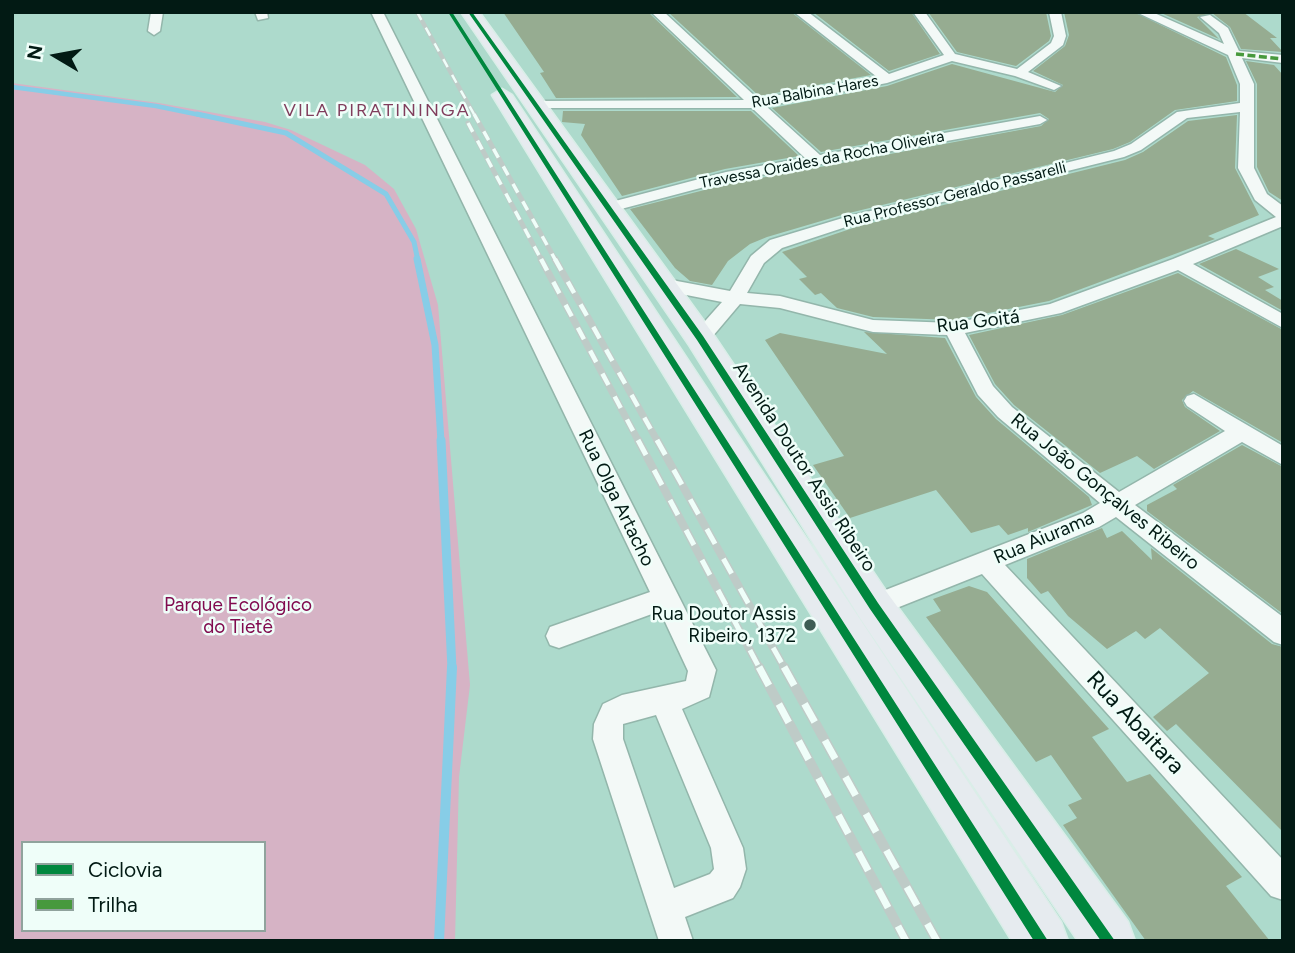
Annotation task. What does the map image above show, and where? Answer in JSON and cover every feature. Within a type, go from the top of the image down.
[{"type":"main road","points":[[450,12],[1042,941]]},
{"type":"main road","name":"Avenida Doutor Assis Ribeiro","points":[[470,12],[700,338],[873,606],[1109,941]]},
{"type":"main road","points":[[502,96],[536,105]]},
{"type":"street","points":[[154,31],[157,12]]},
{"type":"street","name":"Rua Olga Artacho","points":[[377,12],[495,245],[664,598],[699,662],[702,677],[699,688],[692,693],[635,705],[612,714],[608,739],[676,941]]},
{"type":"street","points":[[657,12],[818,162]]},
{"type":"street","points":[[800,12],[887,79]]},
{"type":"street","points":[[919,12],[951,57],[1019,73],[1054,86]]},
{"type":"street","points":[[1019,73],[1057,45],[1060,36],[1055,12]]},
{"type":"street","points":[[1142,12],[1236,54],[1283,59]]},
{"type":"street","points":[[1174,28],[1221,12]]},
{"type":"street","points":[[1206,17],[1224,31],[1247,85],[1246,168],[1261,197],[1283,214]]},
{"type":"street","name":"Rua Balbina Hares","points":[[536,105],[753,104],[834,92],[887,79],[951,57]]},
{"type":"street","name":"Rua Professor Geraldo Passarelli","points":[[700,338],[735,298],[757,260],[776,244],[797,235],[1108,157],[1136,147],[1182,116],[1198,111],[1245,107]]},
{"type":"street","name":"Travessa Oraides da Rocha Oliveira","points":[[606,208],[726,177],[1040,120]]},
{"type":"street","name":"Rua Goitá","points":[[660,284],[735,298],[780,302],[873,326],[953,329],[1054,309],[1179,263],[1283,220]]},
{"type":"street","points":[[1179,263],[1283,322]]},
{"type":"street","name":"Rua João Gonçalves Ribeiro","points":[[953,329],[985,390],[1005,412],[1118,505],[1283,633]]},
{"type":"street","points":[[1194,401],[1283,457]]},
{"type":"street","name":"Rua Aiurama","points":[[873,606],[1091,520],[1243,431]]},
{"type":"street","name":"Rua Abaitara","points":[[987,562],[1283,884]]},
{"type":"street","points":[[559,636],[664,598]]},
{"type":"street","points":[[664,701],[727,848],[730,869],[729,876],[721,886],[665,908]]},
{"type":"green space","name":"Parque Ecológico do Tietê","points":[[12,83],[159,103],[265,122],[291,130],[365,165],[394,189],[416,229],[438,305],[470,685],[459,777],[455,941],[12,941]]},
{"type":"building","points":[[503,12],[648,12],[737,97],[556,98],[540,73],[544,72]]},
{"type":"building","points":[[668,12],[791,12],[871,75],[759,96]]},
{"type":"building","points":[[813,12],[911,12],[940,54],[889,71]]},
{"type":"building","points":[[928,12],[1046,12],[1051,36],[1049,41],[1016,66],[957,52]]},
{"type":"building","points":[[1064,12],[1134,12],[1226,57],[1237,85],[1237,101],[1175,110],[1130,142],[1113,149],[845,214],[767,237],[750,244],[728,261],[712,285],[690,281],[675,268],[630,209],[728,184],[1041,126],[1049,119],[1040,113],[821,152],[772,108],[887,86],[952,64],[1055,92],[1063,85],[1033,71],[1065,46],[1069,35]]},
{"type":"building","points":[[1159,12],[1243,12],[1277,38],[1270,38],[1283,52],[1241,49],[1230,27],[1212,13],[1197,17],[1219,39]]},
{"type":"building","points":[[1246,61],[1274,65],[1283,75],[1283,201],[1269,192],[1257,167],[1257,84]]},
{"type":"building","points":[[563,111],[751,111],[799,156],[725,169],[622,196],[581,135],[585,124],[562,122]]},
{"type":"building","points":[[1237,115],[1235,168],[1259,215],[1208,236],[1215,239],[1049,301],[953,320],[873,317],[837,308],[821,293],[815,295],[799,279],[807,277],[782,252],[859,226],[1125,160],[1143,152],[1188,121]]},
{"type":"building","points":[[1236,249],[1279,269],[1258,277],[1274,287],[1265,290],[1283,301],[1283,311],[1199,264]]},
{"type":"building","points":[[1178,273],[1283,330],[1283,443],[1193,391],[1182,400],[1185,407],[1220,431],[1154,469],[1137,456],[1100,473],[1014,405],[995,384],[969,335],[1062,315]]},
{"type":"building","points":[[864,332],[945,338],[976,397],[996,419],[1089,497],[1092,505],[1028,532],[1028,528],[1008,535],[999,525],[971,533],[936,490],[850,518],[813,465],[844,456],[765,340],[780,333],[887,354]]},
{"type":"building","points":[[1242,445],[1283,467],[1283,614],[1147,511],[1147,505],[1177,489],[1173,485]]},
{"type":"building","points":[[1102,528],[1107,538],[1122,531],[1152,560],[1151,548],[1272,644],[1283,647],[1283,832],[1176,724],[1167,731],[1153,717],[1209,673],[1160,628],[1145,639],[1136,631],[1107,649],[1068,616],[1048,591],[1041,594],[1027,578],[1027,559]]},
{"type":"building","points":[[969,586],[987,592],[1109,729],[1092,737],[1127,782],[1150,774],[1242,877],[1226,886],[1270,941],[1146,941],[1063,825],[1077,818],[1068,805],[1082,799],[1051,755],[1036,762],[926,617],[941,611],[933,599]]},
{"type":"waterway","points":[[12,87],[156,106],[205,116]]},
{"type":"waterway","points":[[197,114],[286,133],[386,194],[414,242],[418,261]]},
{"type":"waterway","points":[[417,259],[435,345],[441,442]]},
{"type":"waterway","points":[[441,440],[452,668]]},
{"type":"waterway","points":[[439,941],[452,668]]},
{"type":"railway","points":[[417,12],[475,116]]},
{"type":"railway","points":[[474,114],[556,261]]},
{"type":"railway","points":[[468,123],[542,261]]},
{"type":"railway","points":[[541,259],[639,442]]},
{"type":"railway","points":[[555,259],[658,442]]},
{"type":"railway","points":[[638,440],[760,669]]},
{"type":"railway","points":[[657,440],[785,669]]},
{"type":"railway","points":[[759,667],[906,941]]},
{"type":"railway","points":[[784,667],[937,941]]},
{"type":"marked path","points":[[1236,54],[1283,59]]},
{"type":"cycle path","points":[[450,12],[1042,941]]},
{"type":"cycle path","points":[[470,12],[700,338],[874,606],[1109,941]]},
{"type":"place","name":"Rua Doutor Assis Ribeiro, 1372","points":[[810,625]]},
{"type":"district","name":"VILA PIRATININGA","points":[[377,111]]}]
